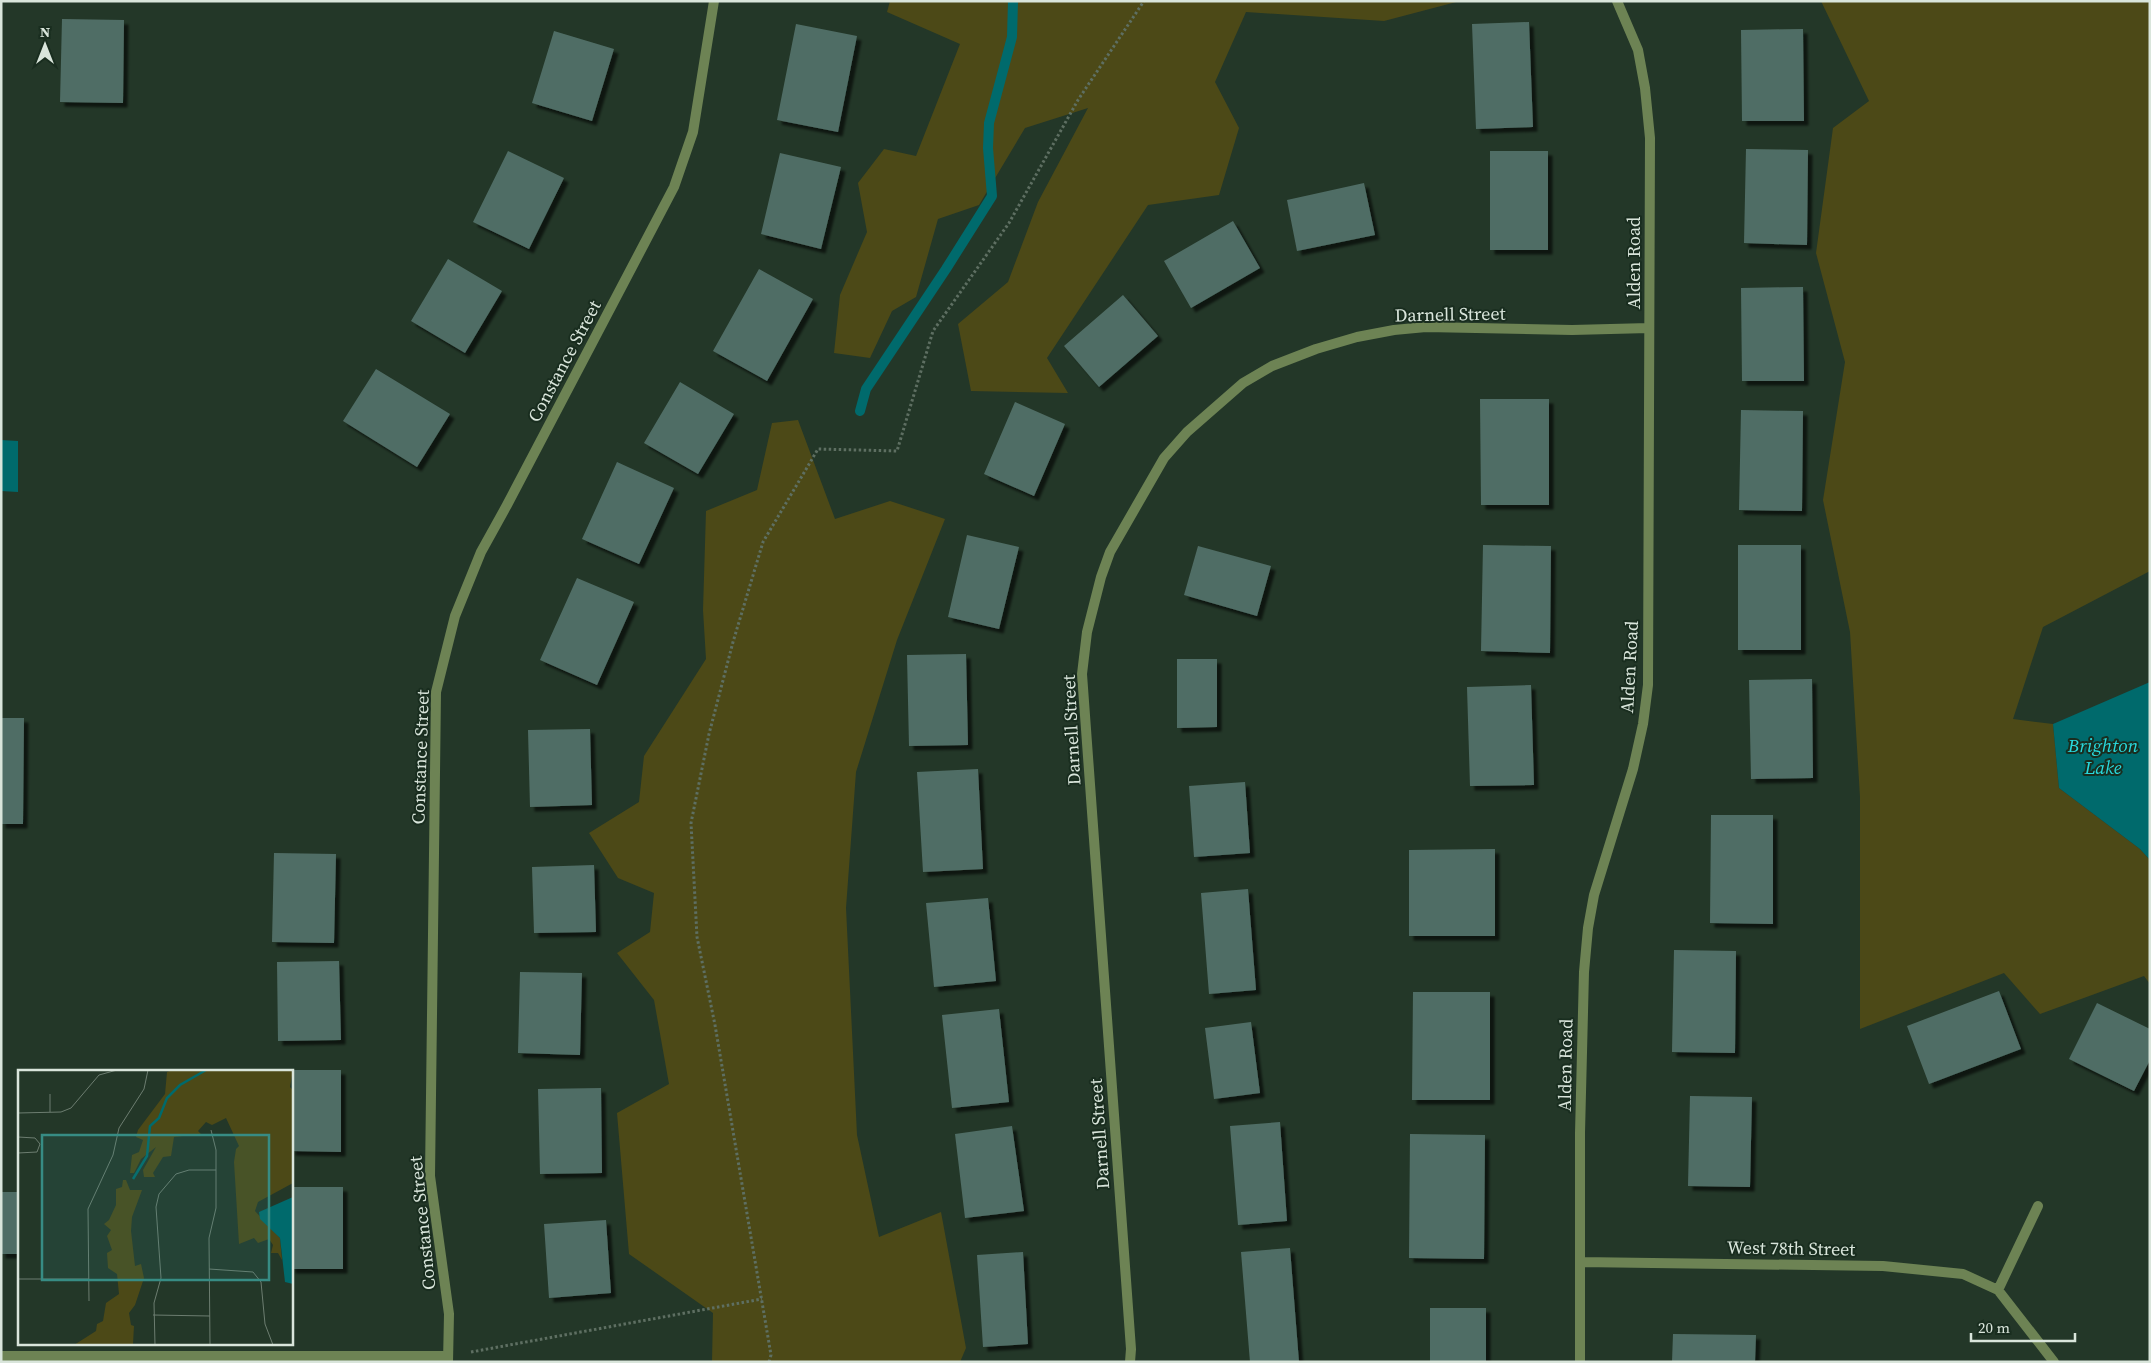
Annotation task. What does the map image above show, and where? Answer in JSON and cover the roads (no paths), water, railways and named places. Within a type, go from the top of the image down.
[{"type":"street","name":"Constance Street","points":[[448,1359],[449,1314],[430,1176],[436,692],[455,616],[480,552],[507,505],[674,187],[693,132],[714,1]]},
{"type":"street","name":"Alden Road","points":[[1580,1362],[1580,1132],[1584,972],[1588,928],[1594,895],[1633,769],[1643,724],[1648,685],[1650,138],[1638,50],[1617,1]]},
{"type":"street","name":"Darnell Street","points":[[1130,1362],[1130,1340],[1082,674],[1088,632],[1110,552],[1164,458],[1188,432],[1243,383],[1272,366],[1316,349],[1357,337],[1394,330],[1426,327],[1572,330],[1649,328]]},
{"type":"street","points":[[1998,1290],[2038,1206]]},
{"type":"street","name":"West 78th Street","points":[[1580,1262],[1883,1266],[1963,1274],[1998,1290],[2054,1362]]},
{"type":"street","points":[[1,1356],[448,1359]]},
{"type":"water","points":[[1,440],[18,441],[18,492],[1,491]]},
{"type":"water","name":"Brighton Lake","points":[[2150,682],[2150,860],[2140,849],[2059,788],[2053,724]]},
{"type":"waterway","points":[[860,411],[866,389],[992,196],[988,148],[989,123],[1012,37],[1013,1]]}]
